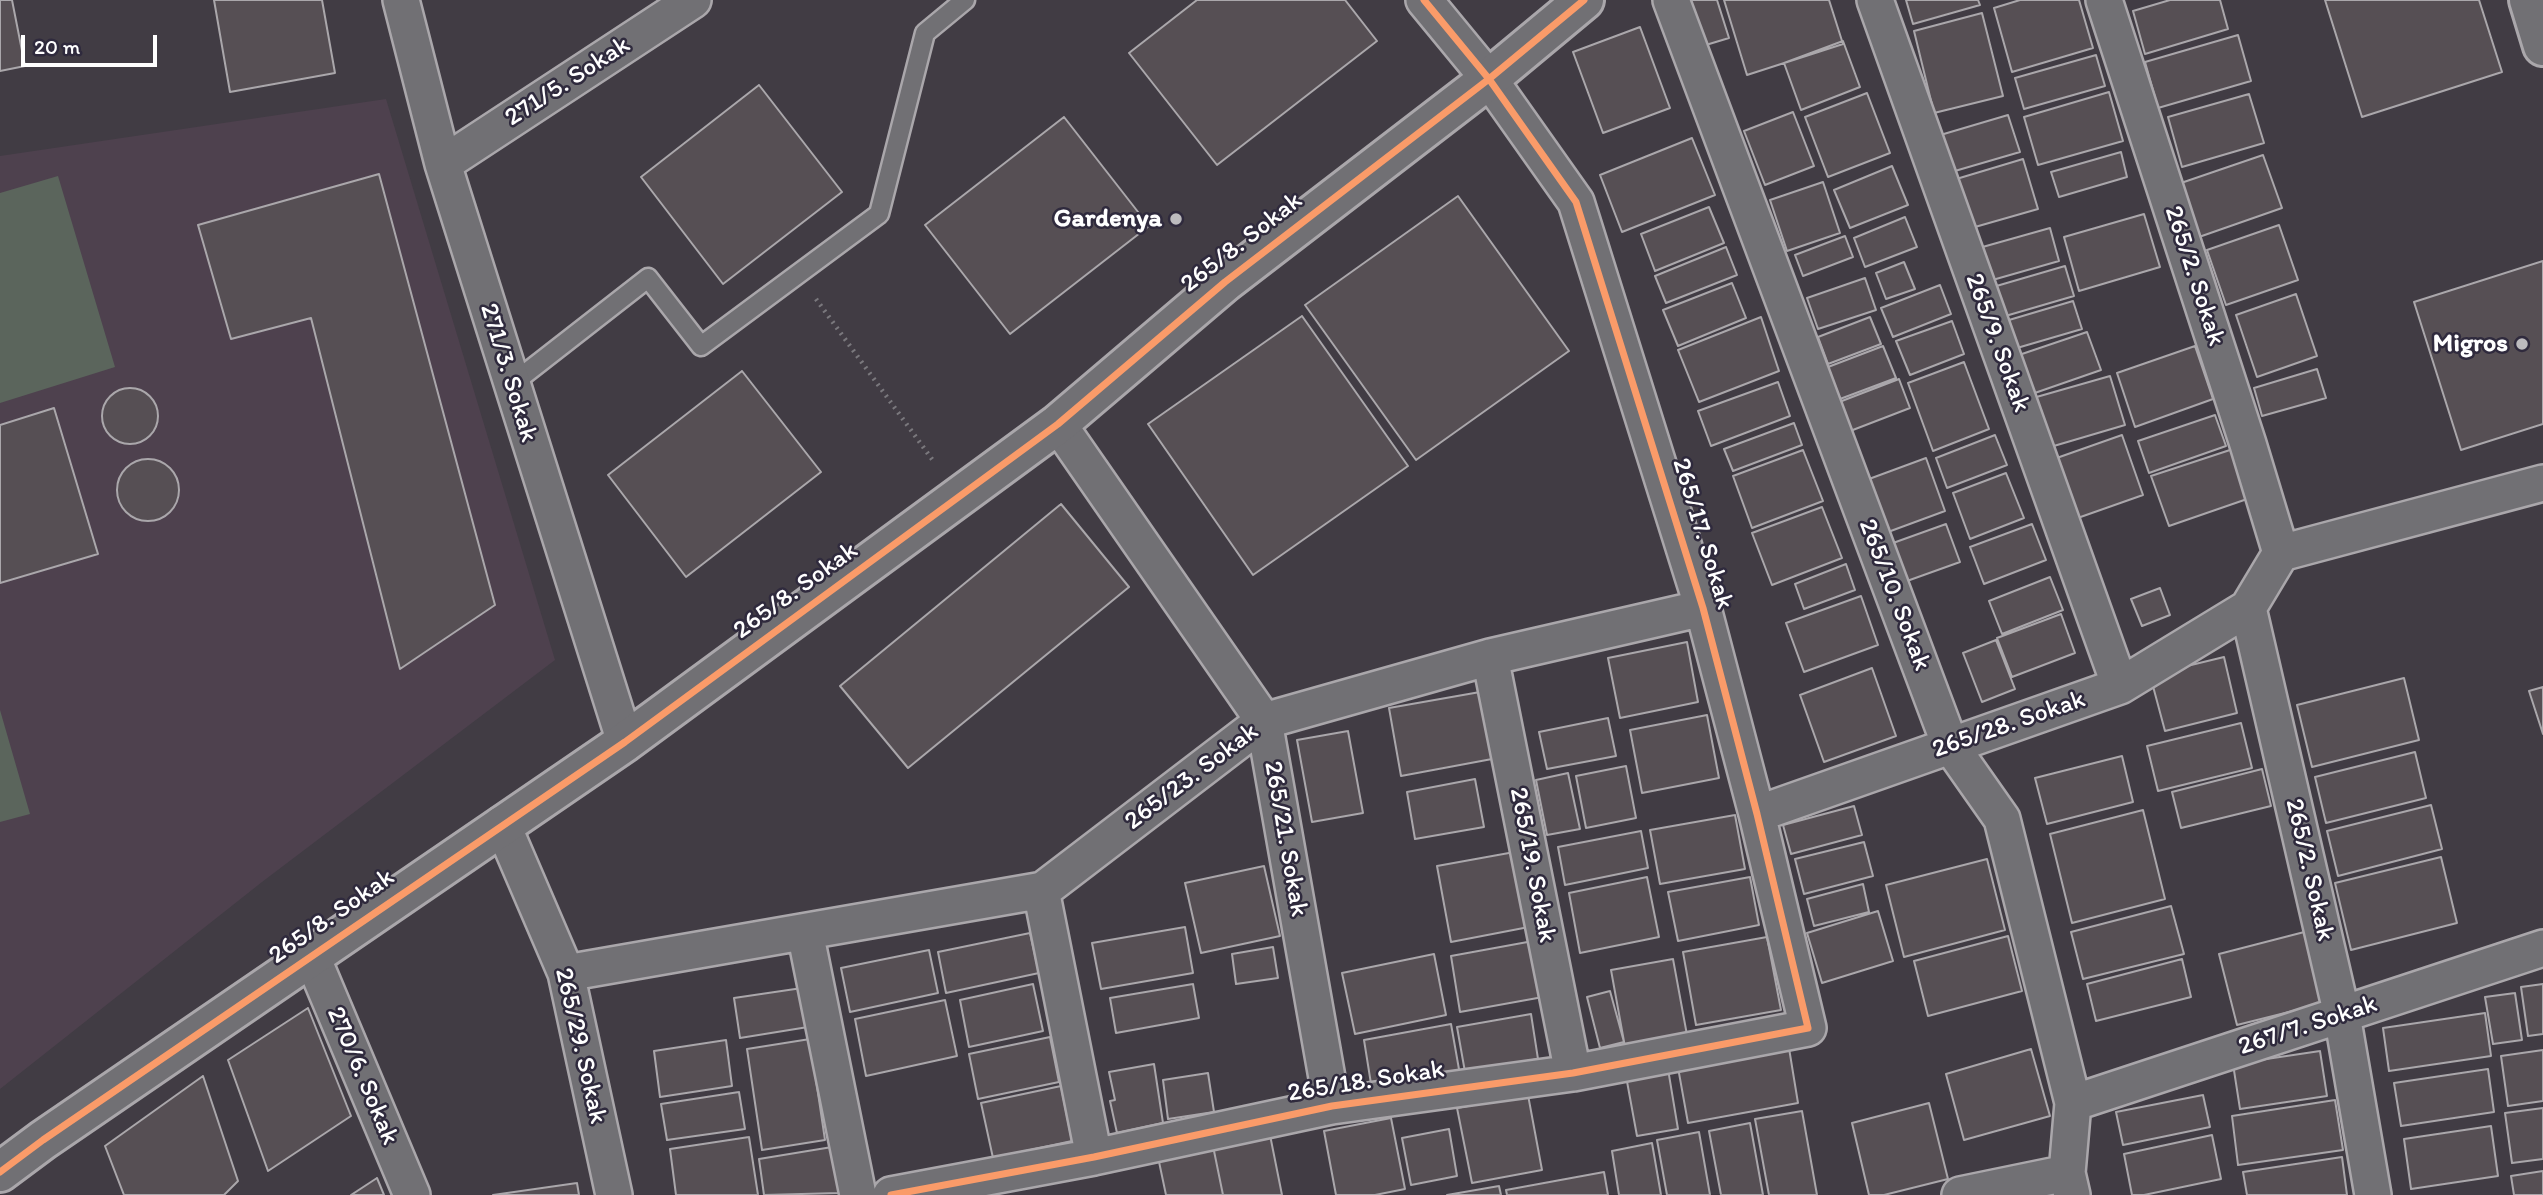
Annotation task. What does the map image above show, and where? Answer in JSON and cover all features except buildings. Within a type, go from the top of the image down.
[{"type":"street","name":"271/3. Sokak","points":[[401,0],[443,164],[625,742]]},
{"type":"street","name":"271/5. Sokak","points":[[443,164],[693,0]]},
{"type":"street","name":"265/17. Sokak","points":[[1424,0],[1489,79],[1576,202],[1703,608],[1757,814],[1808,1028]]},
{"type":"street","name":"265/8. Sokak","points":[[0,1172],[502,824],[625,742],[960,497],[1058,424],[1225,282],[1489,79],[1584,0]]},
{"type":"street","name":"265/10. Sokak","points":[[1671,0],[1950,745],[2002,819],[2073,1102],[2069,1184]]},
{"type":"street","name":"265/9. Sokak","points":[[1875,0],[2120,686]]},
{"type":"street","name":"265/2. Sokak","points":[[2104,0],[2281,553]]},
{"type":"street","points":[[2529,0],[2543,46]]},
{"type":"street","name":"265/21. Sokak","points":[[1058,424],[1264,721],[1332,1106]]},
{"type":"street","points":[[2248,608],[2281,553],[2543,484]]},
{"type":"street","name":"265/23. Sokak","points":[[1041,890],[1264,721],[1490,657],[1703,608]]},
{"type":"street","name":"265/28. Sokak","points":[[1757,814],[2120,686],[2248,608]]},
{"type":"street","name":"265/2. Sokak","points":[[2248,608],[2342,1015],[2373,1195]]},
{"type":"street","name":"265/19. Sokak","points":[[1490,657],[1573,1073]]},
{"type":"street","name":"265/29. Sokak","points":[[502,824],[566,973],[614,1195]]},
{"type":"street","points":[[566,973],[1041,890],[1094,1157]]},
{"type":"street","points":[[805,932],[858,1195]]},
{"type":"street","name":"267/7. Sokak","points":[[2073,1102],[2543,948]]},
{"type":"street","name":"270/6. Sokak","points":[[312,957],[412,1195]]},
{"type":"street","name":"265/18. Sokak","points":[[891,1195],[1094,1157],[1332,1106],[1573,1073],[1808,1028]]},
{"type":"street","points":[[1960,1195],[2069,1184]]},
{"type":"lane","points":[[512,384],[648,278],[701,346],[879,214],[925,33],[965,0]]},
{"type":"path","points":[[798,274],[960,497]]},
{"type":"shaded area","points":[[386,99],[555,660],[262,882],[0,1089],[0,156]]},
{"type":"shaded area","points":[[58,176],[115,367],[0,403],[0,193]]},
{"type":"shaded area","points":[[0,710],[30,814],[0,822]]},
{"type":"cycle path","points":[[891,1195],[1094,1157],[1332,1106],[1573,1073],[1808,1028],[1757,814],[1703,608],[1576,202],[1489,79],[1424,0]]},
{"type":"cycle path","points":[[0,1172],[625,742],[1058,424],[1225,282],[1489,79],[1584,0]]},
{"type":"place","name":"Gardenya","points":[[1176,219]]},
{"type":"place","name":"Migros","points":[[2522,344]]}]
